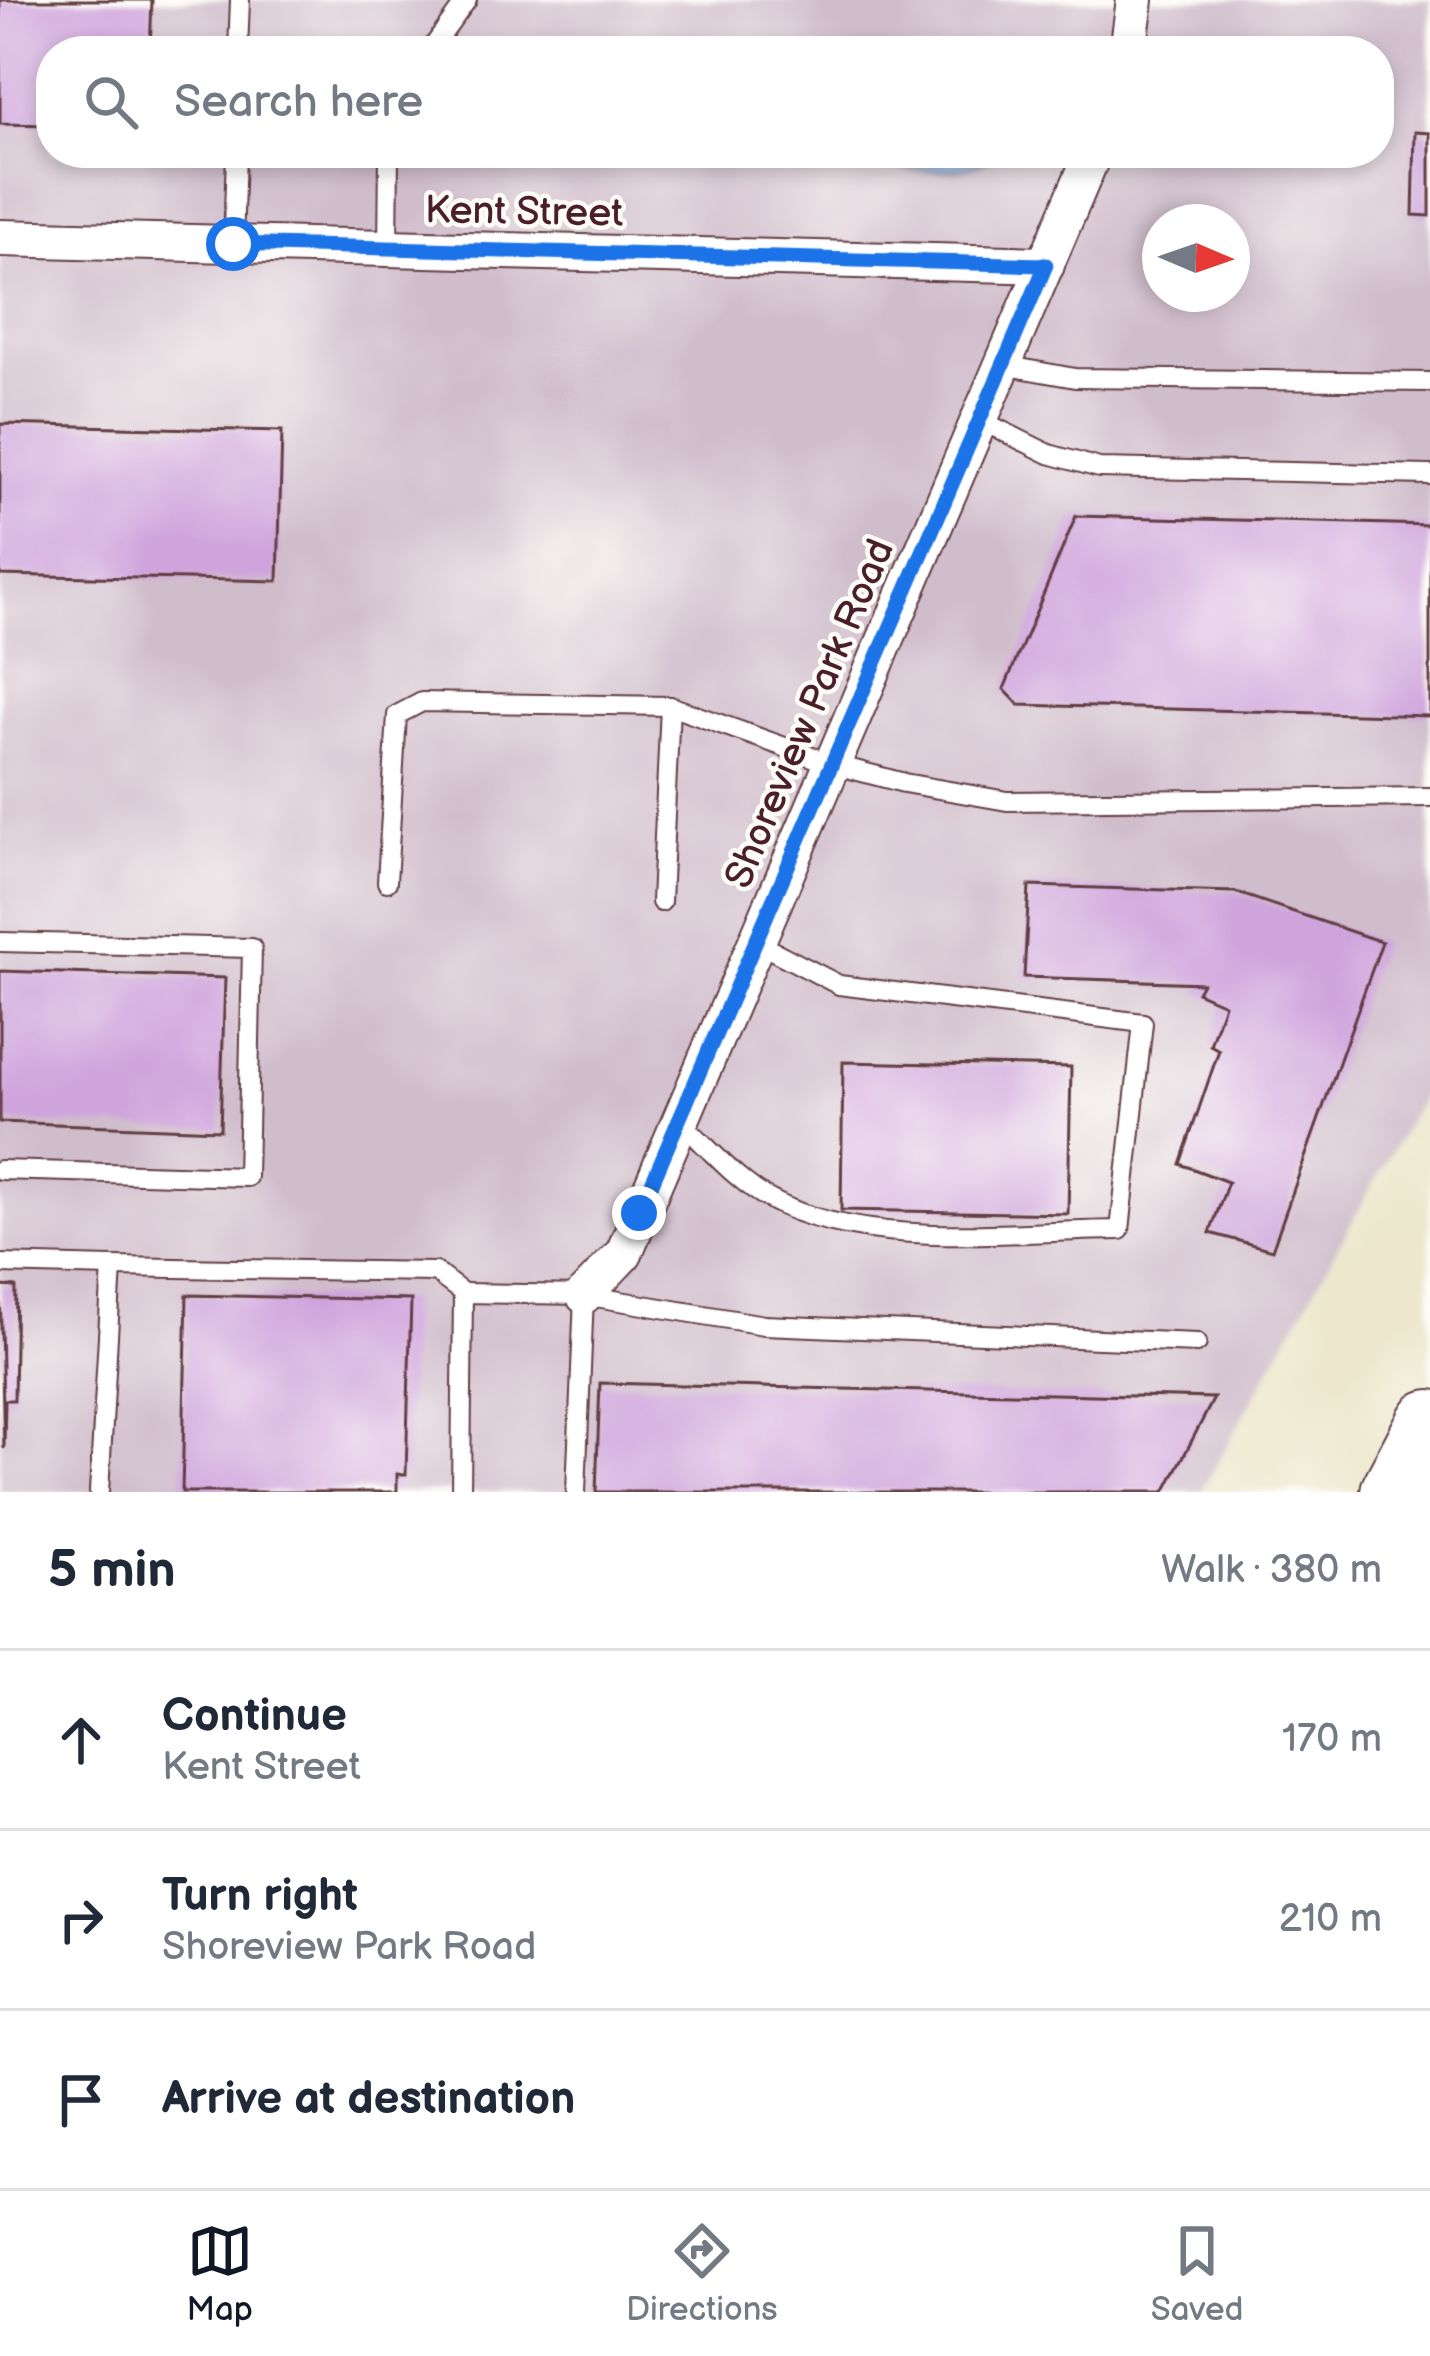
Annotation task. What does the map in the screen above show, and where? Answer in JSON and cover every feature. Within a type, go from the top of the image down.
[{"type":"highway","points":[[1394,1492],[1430,1424]]},
{"type":"street","points":[[1130,36],[1135,0]]},
{"type":"street","name":"Shoreview Park Road","points":[[584,1295],[624,1253],[1087,168]]},
{"type":"street","name":"Kent Street","points":[[0,238],[1046,265]]},
{"type":"lane","points":[[239,36],[240,0]]},
{"type":"lane","points":[[441,36],[467,0]]},
{"type":"lane","points":[[233,244],[236,168]]},
{"type":"lane","points":[[388,248],[389,168]]},
{"type":"lane","points":[[1003,365],[1075,378],[1430,382]]},
{"type":"lane","points":[[980,420],[1048,454],[1099,468],[1430,476]]},
{"type":"lane","points":[[387,882],[397,715],[422,702],[460,699],[670,706],[832,764],[904,783],[1007,800],[1430,796]]},
{"type":"lane","points":[[661,902],[670,706]]},
{"type":"lane","points":[[679,1120],[766,1198],[825,1225],[935,1231],[1120,1230],[1143,1023],[839,985],[756,941]]},
{"type":"lane","points":[[0,942],[252,948],[247,1177],[0,1170]]},
{"type":"lane","points":[[0,1264],[435,1272],[463,1293],[584,1295],[764,1325],[1197,1343]]},
{"type":"lane","points":[[99,1492],[112,1267]]},
{"type":"lane","points":[[461,1492],[463,1293]]},
{"type":"lane","points":[[576,1492],[584,1295]]},
{"type":"shaded area","points":[[0,0],[1430,0],[1430,1082],[1201,1492],[0,1492]]},
{"type":"water","points":[[900,168],[964,168],[935,171]]},
{"type":"building","points":[[0,0],[152,0],[151,36],[36,36],[36,125],[0,124]]},
{"type":"building","points":[[1415,132],[1430,133],[1430,216],[1413,215]]},
{"type":"building","points":[[0,424],[282,431],[278,581],[0,575]]},
{"type":"building","points":[[1076,516],[1430,525],[1430,716],[1019,705],[1004,689]]},
{"type":"building","points":[[1029,886],[1235,892],[1382,942],[1272,1250],[1210,1233],[1228,1182],[1180,1164],[1219,1050],[1210,1045],[1224,1004],[1197,992],[1202,983],[1024,977]]},
{"type":"building","points":[[0,971],[225,978],[220,1130],[0,1122]]},
{"type":"building","points":[[843,1062],[1071,1067],[1068,1214],[841,1210]]},
{"type":"building","points":[[0,1286],[16,1287],[14,1400],[5,1400],[4,1449]]},
{"type":"building","points":[[187,1295],[411,1300],[406,1474],[397,1474],[397,1492],[182,1492]]},
{"type":"building","points":[[600,1383],[1214,1398],[1165,1492],[596,1492]]},
{"type":"route","points":[[233,244],[1046,265],[639,1213]]}]
